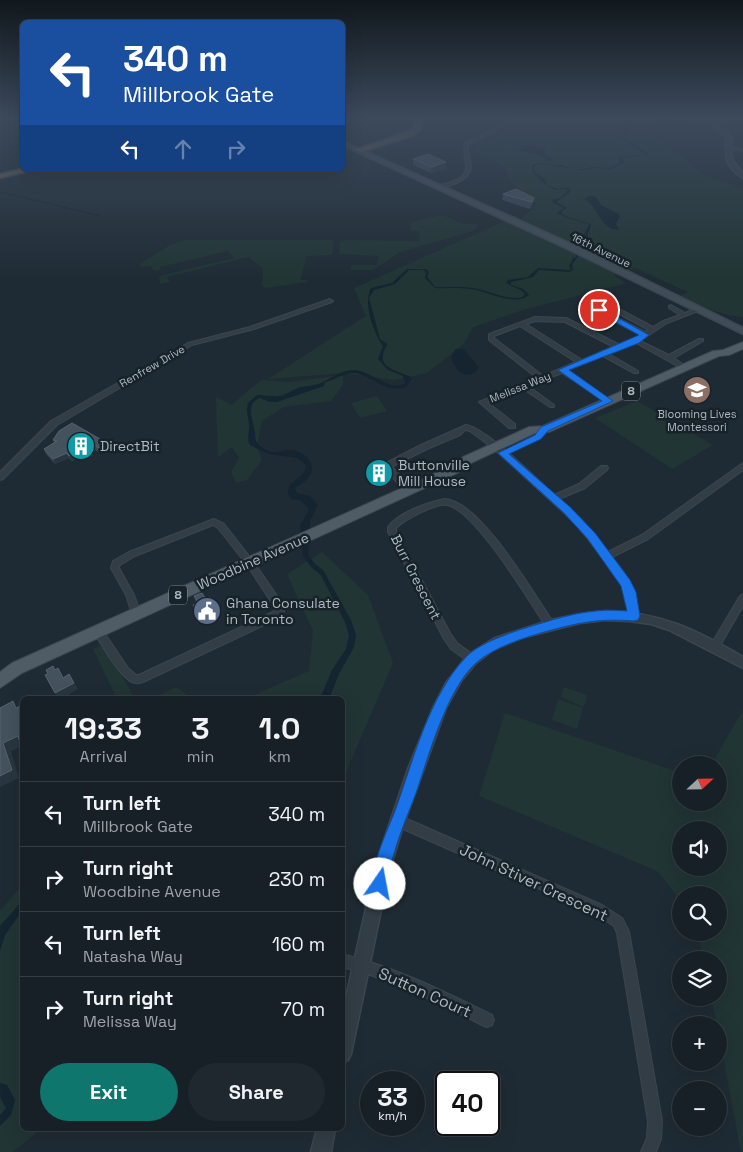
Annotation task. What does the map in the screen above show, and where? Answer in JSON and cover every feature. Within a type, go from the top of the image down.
[{"type":"highway","points":[[0,176],[16,173]]},
{"type":"main road","name":"16th Avenue","points":[[413,173],[667,294],[743,337]]},
{"type":"main road","name":"16th Avenue","points":[[667,294],[743,337]]},
{"type":"main road","name":"Woodbine Avenue","points":[[0,681],[17,668],[462,466],[474,467],[500,450],[538,437],[545,429],[683,367],[717,353],[725,353],[743,337]]},
{"type":"main road","name":"Woodbine Avenue","points":[[0,671],[17,668]]},
{"type":"street","points":[[438,185],[460,180],[466,173]]},
{"type":"street","name":"Renfrew Drive","points":[[0,477],[54,424],[190,344],[247,329],[330,301]]},
{"type":"street","points":[[671,307],[685,315]]},
{"type":"street","points":[[645,335],[604,314],[599,310],[600,308],[613,308],[654,330]]},
{"type":"street","name":"Melissa Way","points":[[512,426],[482,402],[636,341],[654,330],[695,311]]},
{"type":"street","points":[[542,378],[491,339],[491,335],[536,319],[566,320],[618,347]]},
{"type":"street","points":[[521,324],[580,362]]},
{"type":"street","points":[[669,358],[701,340]]},
{"type":"street","points":[[636,341],[683,367]]},
{"type":"street","points":[[602,353],[636,372]]},
{"type":"street","points":[[563,370],[608,401]]},
{"type":"street","points":[[523,386],[552,406]]},
{"type":"street","points":[[409,490],[389,469],[389,465],[466,428],[473,429],[500,450],[578,521],[620,573],[630,592],[634,616]]},
{"type":"street","points":[[606,556],[645,537],[743,466]]},
{"type":"street","points":[[554,498],[582,486],[604,468]]},
{"type":"street","name":"Burr Crescent","points":[[472,659],[454,646],[447,636],[392,532],[392,527],[396,522],[437,503],[449,502],[460,507],[491,539],[550,626]]},
{"type":"street","points":[[98,632],[102,640],[134,679],[145,677],[279,612],[280,609],[250,563],[221,526],[214,522],[122,558],[116,563],[115,568],[130,595],[136,614]]},
{"type":"street","points":[[715,646],[743,598]]},
{"type":"street","points":[[345,1041],[385,856],[434,723],[450,688],[472,659],[497,644],[528,632],[595,615],[634,616],[668,624],[715,646],[743,663]]},
{"type":"street","name":"John Stiver Crescent","points":[[398,821],[598,909],[618,922],[623,932],[655,1121],[654,1139],[648,1152]]},
{"type":"street","name":"Sutton Court","points":[[345,961],[363,964],[412,984],[487,1020]]},
{"type":"street","points":[[321,1152],[326,1131]]},
{"type":"green space","points":[[701,173],[705,176],[743,188],[743,317],[718,312],[696,304],[680,296],[688,292],[635,268],[614,275],[625,283],[623,284],[523,310],[473,327],[464,344],[427,373],[394,380],[345,373],[268,379],[366,316],[354,288],[516,216],[521,219],[537,204],[509,180],[508,174]]},
{"type":"green space","points":[[442,215],[464,224],[476,224],[478,226],[473,231],[400,252],[373,270],[351,270],[351,265],[377,265],[378,256],[339,254],[340,242],[345,240],[420,241],[419,231],[411,231],[411,222]]},
{"type":"green space","points":[[184,240],[334,241],[332,255],[306,256],[301,280],[308,280],[307,282],[266,288],[262,286],[263,269],[249,257],[167,277],[170,282],[160,284],[159,276],[234,258],[228,251],[160,267],[160,270],[154,271],[151,266],[142,267],[138,265],[170,245]]},
{"type":"green space","points":[[343,375],[343,385],[331,401],[284,407],[262,421],[257,446],[262,460],[247,480],[236,483],[231,472],[239,458],[232,447],[218,457],[216,397],[232,405],[262,380],[290,382]]},
{"type":"green space","points":[[377,396],[387,411],[360,418],[351,403]]},
{"type":"green space","points":[[637,401],[713,445],[672,469],[595,418]]},
{"type":"green space","points":[[322,552],[368,595],[393,663],[345,774],[345,696],[252,696],[309,671],[313,631],[287,574]]},
{"type":"green space","points":[[104,644],[133,696],[116,696],[93,649]]},
{"type":"green space","points":[[176,687],[190,696],[157,696]]},
{"type":"green space","points":[[564,687],[587,695],[584,707],[561,697]]},
{"type":"green space","points":[[558,699],[583,708],[577,729],[552,720]]},
{"type":"green space","points":[[743,710],[743,1152],[741,1152],[726,1071],[727,1016],[715,1016],[713,1006],[727,1006],[727,951],[702,951],[699,941],[727,941],[727,886],[672,886],[672,890],[657,871],[479,796],[505,713],[672,770],[672,811],[728,811],[728,756],[716,756]]},
{"type":"green space","points":[[20,887],[20,1131],[39,1131],[13,1152],[0,1152],[0,911]]},
{"type":"water","points":[[533,173],[545,179],[547,185],[544,183]]},
{"type":"water","points":[[547,185],[558,189],[567,187],[571,190],[556,202],[567,208],[562,211],[562,214],[591,224],[585,246],[572,265],[573,270],[570,272],[539,270],[533,277],[511,282],[511,285],[523,289],[529,295],[523,298],[509,299],[471,289],[435,288],[425,278],[426,273],[424,270],[409,270],[395,284],[374,290],[369,298],[380,339],[387,344],[383,360],[393,370],[412,378],[407,386],[393,389],[362,375],[351,373],[325,382],[324,386],[277,402],[270,402],[260,398],[251,407],[258,444],[272,452],[297,451],[306,456],[311,464],[311,473],[308,478],[295,488],[297,493],[310,496],[318,505],[310,521],[308,555],[323,570],[351,620],[356,635],[354,647],[339,674],[330,696],[321,696],[332,670],[346,649],[349,635],[345,622],[321,575],[312,568],[303,556],[300,525],[308,512],[308,508],[300,500],[291,499],[288,494],[289,486],[302,475],[306,465],[297,458],[268,454],[250,445],[248,440],[248,403],[257,395],[282,395],[298,388],[318,384],[340,373],[352,370],[358,370],[393,385],[400,386],[405,383],[403,376],[388,370],[378,359],[383,346],[370,318],[368,302],[371,288],[392,283],[407,269],[426,269],[429,272],[427,277],[435,287],[472,288],[510,298],[523,297],[525,294],[508,284],[506,282],[508,280],[528,277],[538,268],[571,270],[569,266],[573,259],[572,257],[575,258],[583,246],[582,239],[589,224],[567,218],[557,213],[564,208],[553,203],[552,200],[560,198],[568,190],[556,190]]},
{"type":"water","points":[[589,196],[596,197],[601,205],[619,214],[620,216],[616,224],[619,230],[612,229],[603,222],[593,207],[584,199]]},
{"type":"water","points":[[456,349],[463,349],[479,367],[476,372],[467,375],[457,369],[451,357]]},
{"type":"water","points":[[20,903],[20,914],[5,935],[0,951],[0,926]]},
{"type":"water","points":[[0,1083],[7,1085],[15,1100],[11,1115],[0,1126],[0,1115],[6,1108],[0,1097]]},
{"type":"building","points":[[516,189],[534,198],[532,202],[503,194]]},
{"type":"building","name":"DirectBit","points":[[72,423],[107,443],[99,448],[93,445],[69,456],[67,453],[53,459],[44,449],[57,441],[53,440],[59,431]]},
{"type":"building","points":[[380,463],[386,470],[380,473],[372,467]]},
{"type":"building","points":[[202,593],[206,599],[210,597],[217,607],[200,616],[193,605],[198,602],[194,596]]},
{"type":"building","points":[[53,666],[55,670],[58,668],[63,678],[69,674],[74,683],[55,693],[45,675],[48,674],[46,670]]},
{"type":"building","points":[[13,701],[16,708],[20,706],[20,742],[18,736],[3,743],[12,770],[0,776],[0,708]]},
{"type":"waterway","points":[[0,192],[100,216]]},
{"type":"place","name":"Blooming Lives Montessori","points":[[697,390]]},
{"type":"place","name":"DirectBit","points":[[81,446]]},
{"type":"place","name":"Buttonville Mill House","points":[[379,473]]},
{"type":"place","name":"Ghana Consulate in Toronto","points":[[207,611]]},
{"type":"route","points":[[380,884],[385,856],[421,754],[450,688],[472,659],[497,644],[528,632],[577,618],[607,614],[634,616],[630,592],[626,584],[620,573],[591,536],[567,510],[503,453],[538,437],[545,429],[608,401],[563,370],[636,341],[645,335],[599,310]]}]
